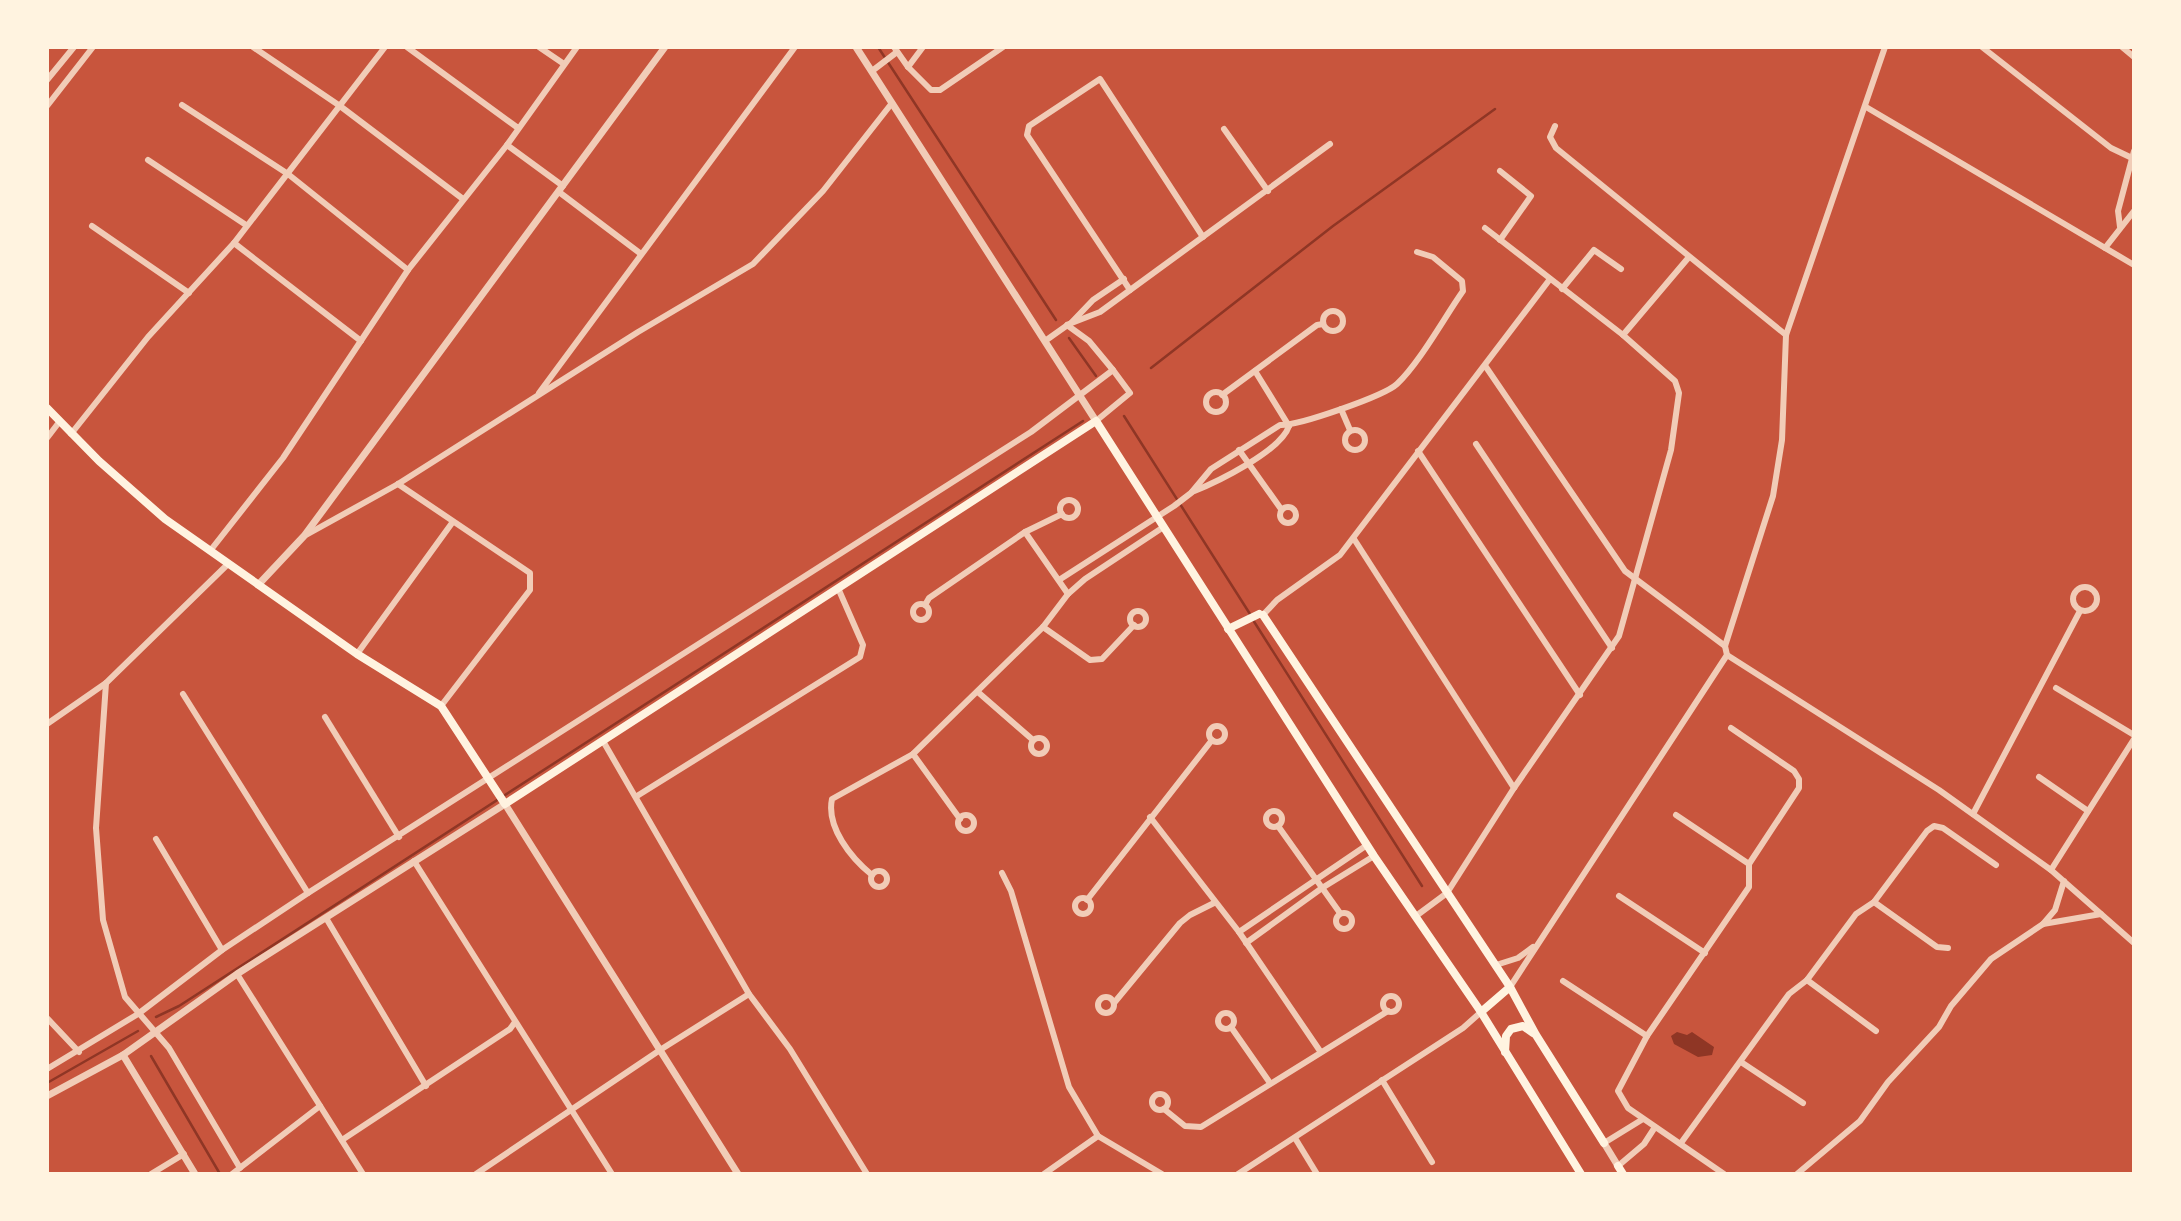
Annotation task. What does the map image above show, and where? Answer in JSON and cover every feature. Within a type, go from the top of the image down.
[{"type":"main road","points":[[47,408],[139,498],[357,654],[441,706],[501,798],[603,741],[1096,421],[1374,856],[1481,1012],[1581,1174]]},
{"type":"main road","points":[[1228,629],[1247,618],[1261,615],[1510,986],[1536,1035],[1604,1143]]},
{"type":"main road","points":[[1481,1012],[1510,986]]},
{"type":"main road","points":[[1505,1052],[1506,1036],[1511,1029],[1523,1026],[1536,1035]]},
{"type":"street","points":[[47,80],[74,47]]},
{"type":"street","points":[[47,106],[93,47]]},
{"type":"street","points":[[253,47],[340,106],[463,199]]},
{"type":"street","points":[[71,434],[148,337],[234,243],[385,47]]},
{"type":"street","points":[[407,47],[518,128]]},
{"type":"street","points":[[539,47],[564,64]]},
{"type":"street","points":[[210,551],[284,458],[408,270],[507,145],[577,47]]},
{"type":"street","points":[[258,585],[304,536],[666,47]]},
{"type":"street","points":[[536,397],[795,47]]},
{"type":"street","points":[[856,47],[1096,421],[1130,393],[1089,341],[1068,325]]},
{"type":"street","points":[[908,67],[923,47]]},
{"type":"street","points":[[872,71],[889,60],[896,50],[925,86],[940,90],[1003,47]]},
{"type":"street","points":[[1510,986],[1533,947],[1727,655],[1726,646],[1770,508],[1782,440],[1786,335],[1885,47]]},
{"type":"street","points":[[1982,47],[2111,148],[2133,157],[2118,211],[2120,228]]},
{"type":"street","points":[[2122,47],[2134,57]]},
{"type":"street","points":[[1130,290],[1027,132],[1029,126],[1097,79],[1104,81],[1203,237]]},
{"type":"street","points":[[304,536],[398,484],[638,332],[753,264],[823,191],[892,103]]},
{"type":"street","points":[[182,105],[288,174],[408,270]]},
{"type":"street","points":[[1866,107],[2134,265]]},
{"type":"street","points":[[1555,126],[1550,137],[1556,148],[1786,335]]},
{"type":"street","points":[[1224,129],[1268,191]]},
{"type":"street","points":[[1068,325],[1092,317],[1330,144]]},
{"type":"street","points":[[507,145],[641,254]]},
{"type":"street","points":[[148,160],[247,225]]},
{"type":"street","points":[[1500,172],[1531,196],[1500,240]]},
{"type":"street","points":[[2105,248],[2134,211]]},
{"type":"street","points":[[92,226],[189,293]]},
{"type":"street","points":[[1416,916],[1447,892],[1514,788],[1619,636],[1671,450],[1679,393],[1675,381],[1623,335],[1485,228]]},
{"type":"street","points":[[234,243],[362,341]]},
{"type":"street","points":[[1562,289],[1594,250],[1621,269]]},
{"type":"street","points":[[1059,580],[1174,506],[1189,494],[1210,470],[1280,425],[1290,426],[1341,409],[1394,386],[1463,291],[1462,281],[1433,257],[1417,252]]},
{"type":"street","points":[[1623,335],[1689,257]]},
{"type":"street","points":[[1045,341],[1068,325],[1093,299],[1124,279]]},
{"type":"street","points":[[1261,615],[1277,600],[1332,563],[1354,539],[1550,279]]},
{"type":"street","points":[[1222,395],[1317,325],[1323,324]]},
{"type":"street","points":[[1486,367],[1619,563],[1634,578],[1726,646]]},
{"type":"street","points":[[47,1069],[138,1014],[222,950],[626,687],[1031,432],[1113,370]]},
{"type":"street","points":[[1255,372],[1290,426]]},
{"type":"street","points":[[1341,409],[1350,430]]},
{"type":"street","points":[[47,438],[60,421]]},
{"type":"street","points":[[1189,494],[1221,481],[1248,463],[1287,435],[1290,426]]},
{"type":"street","points":[[1476,444],[1612,648]]},
{"type":"street","points":[[1239,450],[1281,509]]},
{"type":"street","points":[[1419,451],[1580,695]]},
{"type":"street","points":[[398,484],[452,523],[530,573],[532,582],[530,590],[441,706]]},
{"type":"street","points":[[925,605],[929,598],[1025,532],[1062,514]]},
{"type":"street","points":[[357,654],[452,523]]},
{"type":"street","points":[[872,874],[853,857],[833,823],[830,815],[832,799],[913,754],[979,693],[1043,627],[1068,594],[1085,579],[1162,528]]},
{"type":"street","points":[[1025,532],[1068,594]]},
{"type":"street","points":[[1354,539],[1514,788]]},
{"type":"street","points":[[47,724],[106,683],[228,564]]},
{"type":"street","points":[[2083,587],[2091,589],[2097,595],[2097,603],[2089,611],[2080,611],[2075,606],[2074,594],[2083,587]]},
{"type":"street","points":[[636,796],[860,657],[863,645],[838,588]]},
{"type":"street","points":[[1972,814],[2080,611]]},
{"type":"street","points":[[1043,627],[1090,660],[1096,661],[1102,659],[1134,625]]},
{"type":"street","points":[[1727,655],[1833,721],[1972,814],[2051,870],[2134,943]]},
{"type":"street","points":[[106,683],[96,828],[103,920],[125,997],[169,1048],[240,1168]]},
{"type":"street","points":[[2051,870],[2134,737],[2056,688]]},
{"type":"street","points":[[979,693],[1033,740]]},
{"type":"street","points":[[183,694],[308,893]]},
{"type":"street","points":[[325,717],[399,836]]},
{"type":"street","points":[[1724,1174],[1623,1104],[1618,1091],[1647,1036],[1749,887],[1749,864],[1800,783],[1794,771],[1731,728]]},
{"type":"street","points":[[1087,900],[1212,740]]},
{"type":"street","points":[[603,741],[749,994],[790,1049],[867,1174]]},
{"type":"street","points":[[913,754],[960,819]]},
{"type":"street","points":[[2039,777],[2088,811]]},
{"type":"street","points":[[47,1096],[123,1055],[237,974],[414,861],[501,798],[738,1174]]},
{"type":"street","points":[[1676,815],[1749,864]]},
{"type":"street","points":[[1150,817],[1239,932],[1320,1051]]},
{"type":"street","points":[[1278,826],[1340,913]]},
{"type":"street","points":[[1681,1143],[1789,995],[1807,980],[1856,914],[1874,902],[1919,841],[1934,826],[1954,835],[1996,865]]},
{"type":"street","points":[[156,839],[222,950]]},
{"type":"street","points":[[1239,932],[1367,845]]},
{"type":"street","points":[[1246,943],[1322,888],[1374,856]]},
{"type":"street","points":[[414,861],[612,1174]]},
{"type":"street","points":[[1002,873],[1011,891],[1069,1087],[1098,1136],[1162,1174]]},
{"type":"street","points":[[1797,1174],[1860,1121],[1910,1055],[1939,1027],[1980,970],[2010,945],[2043,924],[2055,911],[2064,881]]},
{"type":"street","points":[[1619,897],[1705,953]]},
{"type":"street","points":[[1874,902],[1937,947],[1948,948]]},
{"type":"street","points":[[1114,1003],[1180,923],[1214,903]]},
{"type":"street","points":[[2043,924],[2101,914]]},
{"type":"street","points":[[326,918],[426,1086]]},
{"type":"street","points":[[1496,965],[1518,958],[1533,947]]},
{"type":"street","points":[[237,974],[363,1174]]},
{"type":"street","points":[[1807,980],[1876,1031]]},
{"type":"street","points":[[1563,981],[1647,1036]]},
{"type":"street","points":[[476,1174],[660,1050],[749,994]]},
{"type":"street","points":[[1164,1109],[1185,1126],[1200,1127],[1388,1011]]},
{"type":"street","points":[[1238,1174],[1463,1028],[1481,1012]]},
{"type":"street","points":[[47,1018],[79,1052]]},
{"type":"street","points":[[342,1140],[510,1029],[515,1022]]},
{"type":"street","points":[[1231,1027],[1270,1083]]},
{"type":"street","points":[[123,1055],[195,1174]]},
{"type":"street","points":[[1741,1062],[1803,1103]]},
{"type":"street","points":[[1382,1080],[1432,1161]]},
{"type":"street","points":[[232,1174],[320,1106]]},
{"type":"street","points":[[1643,1119],[1604,1143],[1621,1170],[1655,1127]]},
{"type":"street","points":[[1044,1174],[1098,1136]]},
{"type":"street","points":[[1295,1138],[1317,1174]]},
{"type":"street","points":[[151,1174],[184,1154]]},
{"type":"shaded area","points":[[1677,1032],[1687,1035],[1692,1032],[1714,1047],[1712,1055],[1698,1057],[1674,1044],[1671,1036]]},
{"type":"waterway","points":[[878,47],[1056,320]]},
{"type":"waterway","points":[[1151,368],[1333,226],[1495,109]]},
{"type":"waterway","points":[[1069,338],[1096,376]]},
{"type":"waterway","points":[[1124,416],[1250,614]]},
{"type":"waterway","points":[[156,1017],[179,1006],[1083,421]]},
{"type":"waterway","points":[[1253,620],[1422,886]]},
{"type":"waterway","points":[[47,1083],[138,1031]]},
{"type":"waterway","points":[[151,1056],[220,1174]]}]
